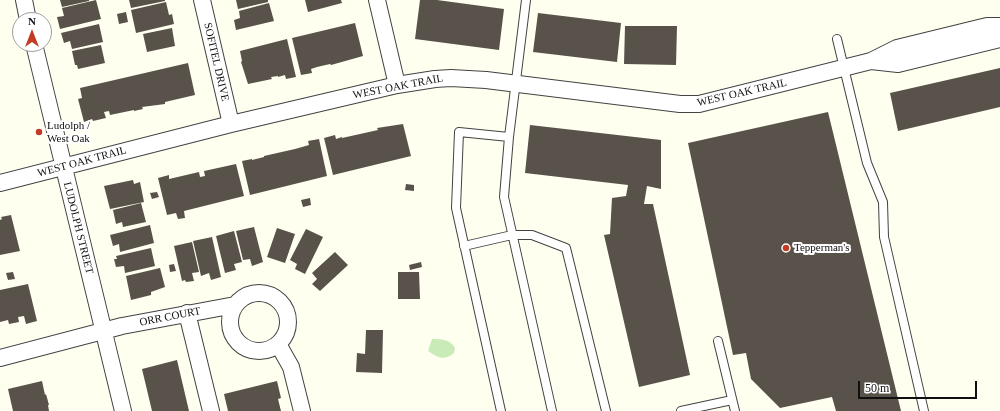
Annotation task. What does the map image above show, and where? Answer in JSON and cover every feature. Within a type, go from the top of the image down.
[{"type":"street","points":[[24,0],[26,12]]},
{"type":"street","name":"SOFITEL DRIVE","points":[[202,0],[231,124]]},
{"type":"street","points":[[377,0],[398,86]]},
{"type":"street","name":"WEST OAK TRAIL","points":[[0,183],[231,124],[435,79],[480,79],[680,104],[699,104],[871,61],[897,48],[987,26],[1000,26]]},
{"type":"street","name":"WEST OAK TRAIL","points":[[871,61],[898,64],[1000,39]]},
{"type":"street","name":"LUDOLPH STREET","points":[[36,52],[123,411]]},
{"type":"street","name":"ORR COURT","points":[[0,358],[122,326],[235,305],[248,296],[257,294],[267,295],[276,299],[283,306],[287,314],[288,324],[286,334],[278,344]]},
{"type":"street","points":[[235,305],[230,318],[231,328],[235,337],[241,345],[260,351],[269,349],[278,344],[292,367],[302,411]]},
{"type":"street","points":[[187,313],[211,411]]},
{"type":"lane","points":[[526,0],[509,137],[504,197],[552,411]]},
{"type":"lane","points":[[837,38],[867,163],[883,202],[884,237],[924,411]]},
{"type":"lane","points":[[501,411],[456,208],[459,132],[509,137]]},
{"type":"lane","points":[[464,246],[512,235],[532,235],[566,248],[606,411]]},
{"type":"lane","points":[[718,341],[735,411]]},
{"type":"lane","points":[[681,411],[732,400]]},
{"type":"green space","points":[[432,339],[442,339],[448,341],[455,348],[454,353],[447,357],[441,358],[428,351]]},
{"type":"building","points":[[60,0],[89,0],[89,1],[62,7]]},
{"type":"building","points":[[96,0],[101,19],[60,29],[57,17],[64,16],[62,8]]},
{"type":"building","points":[[129,0],[165,0],[165,1],[131,8]]},
{"type":"building","points":[[236,0],[268,0],[268,2],[238,9]]},
{"type":"building","points":[[305,0],[341,0],[342,3],[308,12]]},
{"type":"building","points":[[420,0],[437,0],[504,9],[499,50],[415,39]]},
{"type":"building","points":[[166,2],[169,15],[172,14],[174,24],[136,33],[131,10]]},
{"type":"building","points":[[269,3],[274,21],[236,30],[234,20],[240,18],[239,11]]},
{"type":"building","points":[[126,12],[128,22],[119,24],[117,14]]},
{"type":"building","points":[[538,13],[621,23],[617,62],[533,52]]},
{"type":"building","points":[[355,23],[363,56],[331,65],[317,67],[311,69],[312,73],[301,75],[292,38]]},
{"type":"building","points":[[99,24],[103,42],[72,49],[70,41],[64,43],[61,33]]},
{"type":"building","points":[[625,26],[677,26],[676,65],[624,64]]},
{"type":"building","points":[[172,28],[175,46],[147,52],[143,34]]},
{"type":"building","points":[[287,39],[296,77],[286,79],[285,75],[271,77],[272,79],[248,84],[241,62],[240,51]]},
{"type":"building","points":[[101,45],[105,63],[78,69],[77,65],[75,65],[72,51]]},
{"type":"building","points":[[188,63],[195,95],[165,102],[165,104],[142,107],[143,109],[134,111],[110,115],[109,111],[104,112],[106,118],[93,121],[92,119],[84,122],[78,99],[82,98],[80,88]]},
{"type":"building","points":[[1000,68],[1000,107],[898,131],[890,93]]},
{"type":"building","name":"Tepperman's","points":[[828,112],[901,411],[836,411],[832,397],[780,408],[751,379],[746,353],[733,355],[688,143]]},
{"type":"building","points":[[403,124],[411,156],[333,175],[324,138],[335,135],[336,139],[342,138],[378,130],[377,128]]},
{"type":"building","points":[[530,125],[661,140],[661,189],[647,186],[644,204],[653,204],[690,375],[639,387],[604,235],[610,234],[612,198],[626,196],[628,185],[525,173]]},
{"type":"building","points":[[319,139],[327,176],[250,195],[242,161],[252,160],[309,145],[308,141]]},
{"type":"building","points":[[236,164],[244,196],[184,211],[185,218],[178,219],[176,213],[167,215],[158,178],[169,175],[169,179],[199,172],[200,177],[205,176],[204,171]]},
{"type":"building","points":[[133,180],[134,184],[140,182],[144,202],[110,209],[104,186]]},
{"type":"building","points":[[406,184],[414,185],[414,191],[405,190]]},
{"type":"building","points":[[157,192],[159,197],[152,199],[150,193]]},
{"type":"building","points":[[310,198],[311,205],[303,207],[301,200]]},
{"type":"building","points":[[141,203],[146,222],[123,227],[122,222],[116,224],[113,210]]},
{"type":"building","points":[[11,215],[20,251],[0,255],[0,220],[2,219],[1,217]]},
{"type":"building","points":[[150,225],[154,243],[120,252],[119,244],[113,246],[110,235]]},
{"type":"building","points":[[254,227],[263,262],[252,266],[250,259],[243,260],[236,231]]},
{"type":"building","points":[[277,228],[295,234],[285,263],[267,257]]},
{"type":"building","points":[[306,229],[323,237],[305,274],[295,269],[297,264],[290,260]]},
{"type":"building","points":[[234,231],[242,262],[234,264],[236,270],[225,273],[216,236]]},
{"type":"building","points":[[212,237],[221,277],[211,280],[209,273],[201,276],[193,241]]},
{"type":"building","points":[[192,242],[199,272],[192,273],[194,281],[186,282],[185,280],[182,281],[174,246]]},
{"type":"building","points":[[151,248],[155,266],[125,273],[124,266],[116,267],[114,259],[117,259],[116,256]]},
{"type":"building","points":[[335,252],[348,265],[320,291],[312,284],[317,279],[312,273]]},
{"type":"building","points":[[421,262],[422,267],[410,270],[409,265]]},
{"type":"building","points":[[174,264],[176,271],[170,272],[169,265]]},
{"type":"building","points":[[160,268],[165,287],[151,292],[151,295],[131,300],[126,276]]},
{"type":"building","points":[[13,272],[15,279],[8,280],[6,273]]},
{"type":"building","points":[[398,272],[419,272],[420,299],[398,299]]},
{"type":"building","points":[[28,284],[37,321],[26,324],[24,316],[18,317],[19,322],[9,324],[8,320],[0,322],[0,290]]},
{"type":"building","points":[[366,330],[383,330],[382,373],[356,372],[357,353],[365,354]]},
{"type":"building","points":[[177,360],[189,411],[152,411],[142,369]]},
{"type":"building","points":[[42,381],[49,405],[49,411],[13,411],[8,389]]},
{"type":"building","points":[[277,381],[281,398],[278,399],[281,411],[228,411],[224,394]]},
{"type":"place","name":"Ludolph / West Oak","points":[[39,132]]},
{"type":"place","name":"Tepperman's","points":[[786,248]]}]
